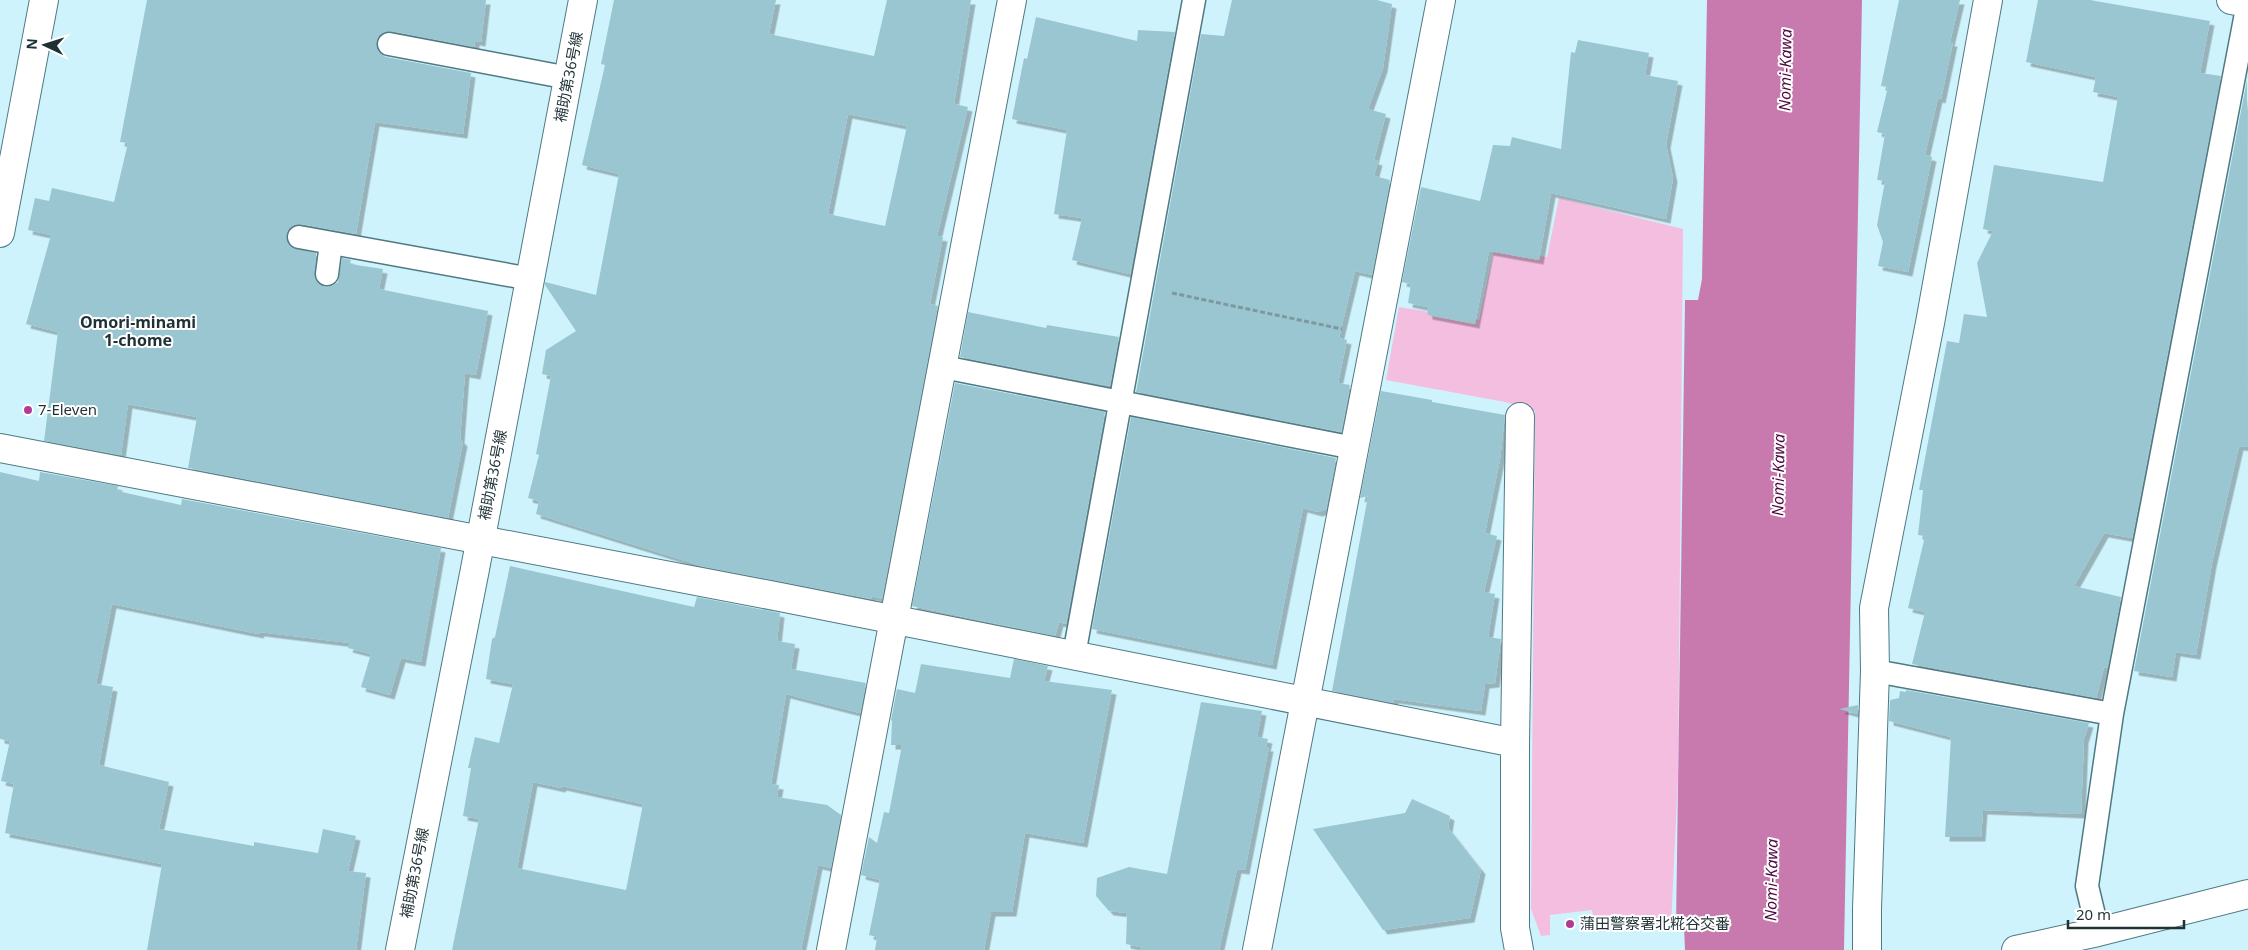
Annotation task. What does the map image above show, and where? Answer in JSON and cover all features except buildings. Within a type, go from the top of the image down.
[{"type":"main road","points":[[0,233],[44,0]]},
{"type":"main road","name":"補助第36号線","points":[[400,950],[531,279],[583,0]]},
{"type":"main road","points":[[831,950],[1012,0]]},
{"type":"main road","points":[[1257,950],[1306,702],[1374,336],[1441,0]]},
{"type":"main road","points":[[1867,950],[1876,671],[1874,608],[1930,323],[1988,0]]},
{"type":"main road","points":[[2231,0],[2248,3]]},
{"type":"main road","points":[[1519,950],[1516,928],[1515,743],[1520,417]]},
{"type":"main road","points":[[0,448],[785,598],[895,622],[1074,655],[1515,743]]},
{"type":"main road","points":[[2016,950],[2098,932],[2248,894]]},
{"type":"lane","points":[[1074,655],[1194,0]]},
{"type":"lane","points":[[2098,932],[2087,886],[2112,714],[2248,3]]},
{"type":"lane","points":[[389,44],[569,78]]},
{"type":"lane","points":[[298,238],[531,279]]},
{"type":"lane","points":[[327,274],[331,244]]},
{"type":"lane","points":[[943,367],[1354,448]]},
{"type":"lane","points":[[1876,671],[2112,714]]},
{"type":"path","points":[[1141,287],[1374,336]]},
{"type":"shaded area","points":[[1559,198],[1683,229],[1678,778],[1671,926],[1596,932],[1592,910],[1550,915],[1550,935],[1541,936],[1531,909],[1535,411],[1505,402],[1386,380],[1399,307],[1479,320],[1494,250],[1547,257]]},
{"type":"water","name":"Nomi-Kawa","points":[[1707,0],[1862,0],[1844,950],[1685,950],[1684,926],[1676,927],[1685,300],[1698,300],[1702,279]]},
{"type":"place","name":"7-Eleven","points":[[28,410]]},
{"type":"place","name":"蒲田警察署北糀谷交番","points":[[1570,924]]},
{"type":"district","name":"Omori-minami 1-chome","points":[[138,331]]}]
